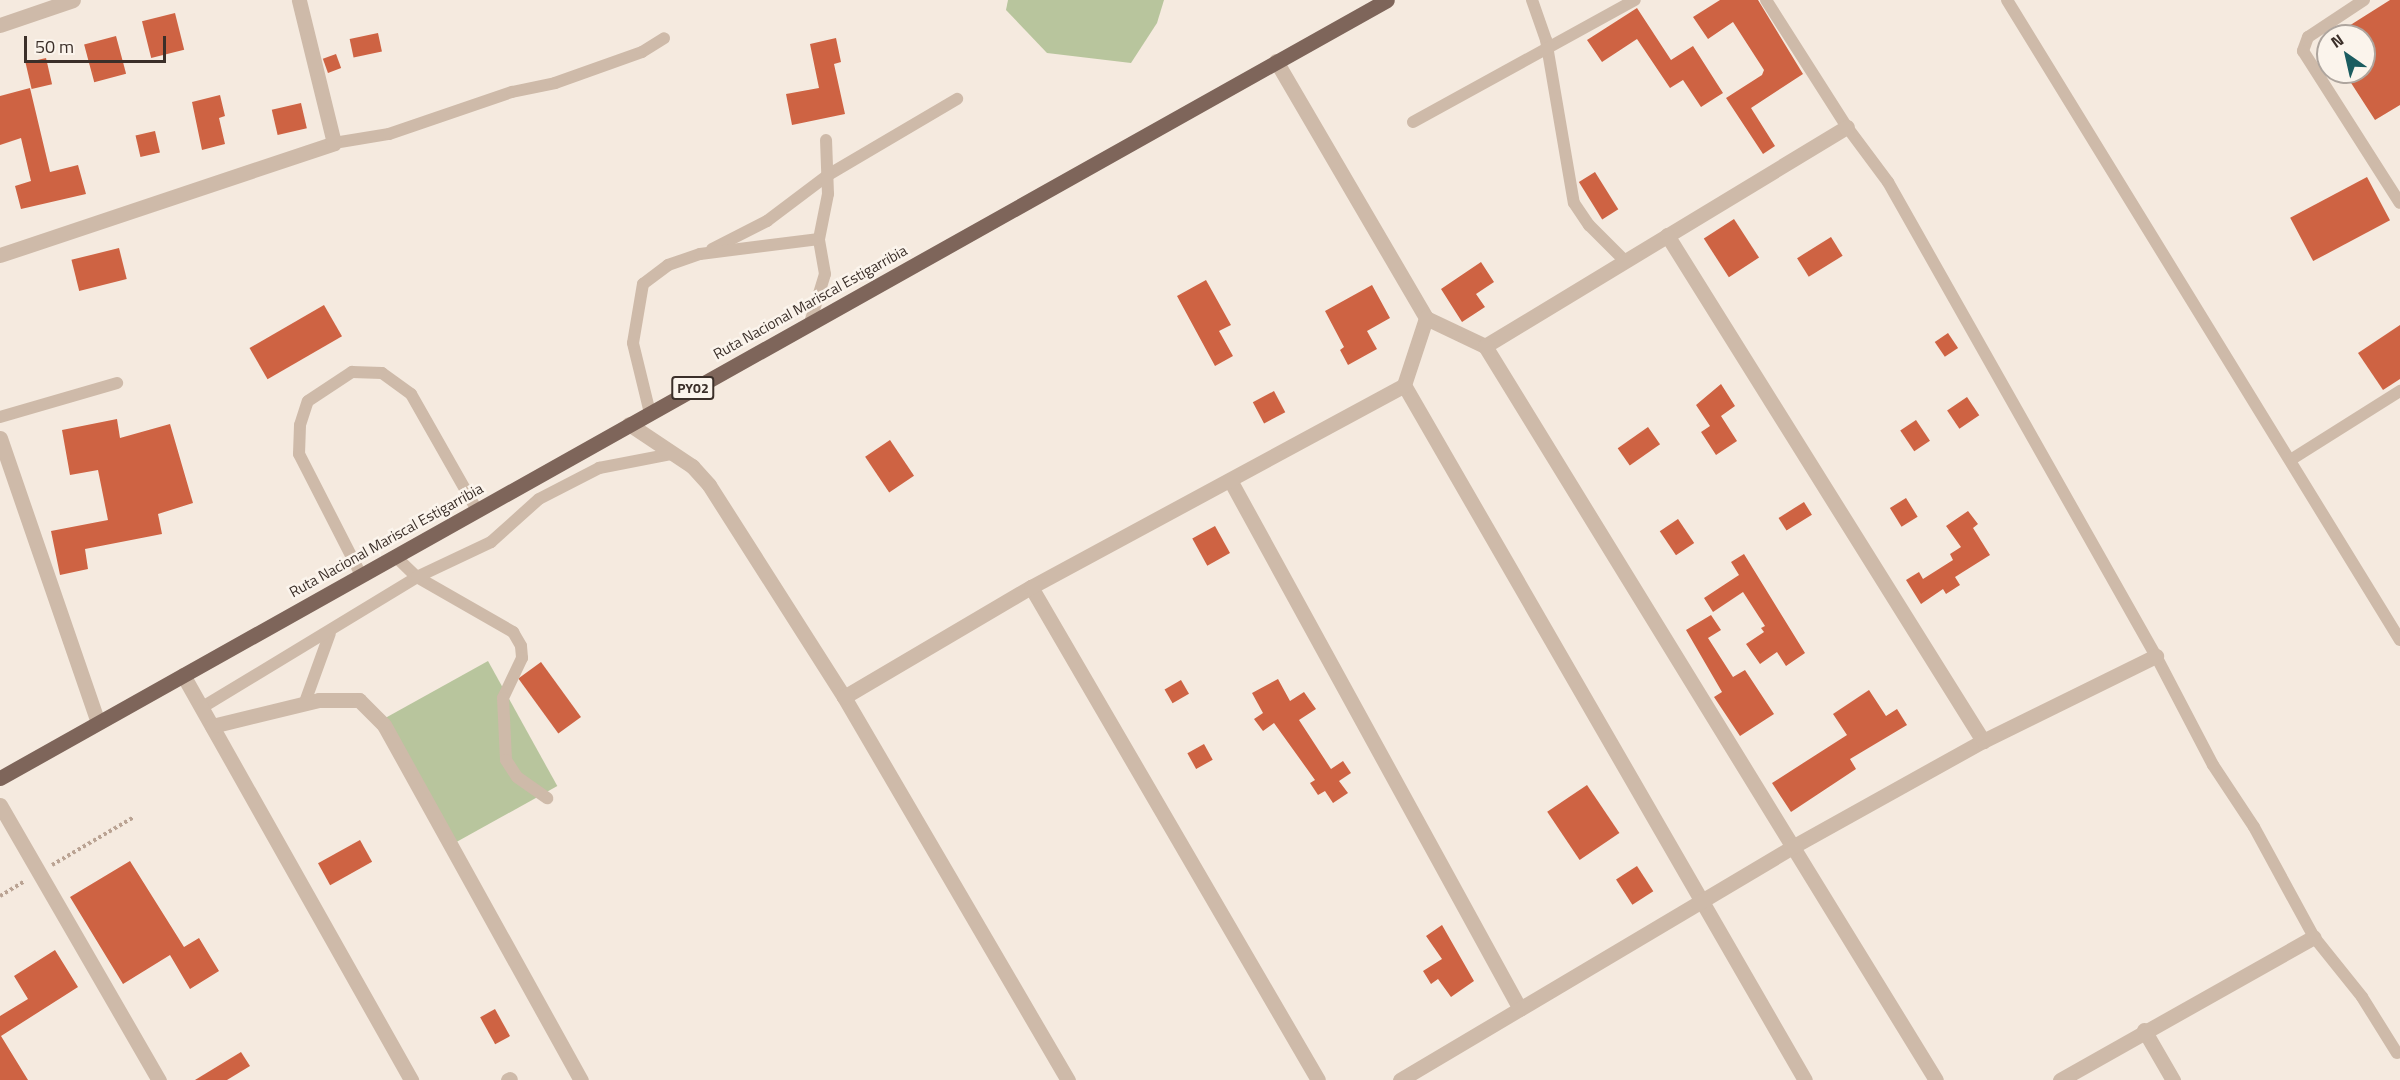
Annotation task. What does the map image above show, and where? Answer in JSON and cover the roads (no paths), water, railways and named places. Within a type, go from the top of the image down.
[{"type":"main road","name":"Ruta Nacional Mariscal Estigarribia","points":[[0,778],[1387,0]]},
{"type":"street","points":[[0,25],[73,0]]},
{"type":"street","points":[[0,255],[334,143],[303,1]]},
{"type":"street","points":[[1276,61],[1426,318],[1485,345],[1936,1080]]},
{"type":"street","points":[[1485,345],[1846,127]]},
{"type":"street","points":[[1667,236],[1983,741]]},
{"type":"street","points":[[844,697],[1031,587],[1404,385],[1426,318]]},
{"type":"street","points":[[1404,385],[1805,1080]]},
{"type":"street","points":[[629,424],[692,466],[708,485],[844,697],[1068,1080]]},
{"type":"street","points":[[0,438],[98,722]]},
{"type":"street","points":[[1230,480],[1520,1009]]},
{"type":"street","points":[[1031,587],[1318,1080]]},
{"type":"street","points":[[1400,1080],[1794,846],[1983,741],[2156,656]]},
{"type":"street","points":[[183,675],[411,1080]]},
{"type":"street","points":[[212,726],[305,702],[359,700],[384,725],[581,1080]]},
{"type":"street","points":[[0,805],[159,1080]]},
{"type":"street","points":[[2060,1080],[2144,1030],[2314,937]]},
{"type":"street","points":[[2144,1030],[2173,1080]]},
{"type":"lane","points":[[1532,0],[1548,50],[1574,203],[1589,225],[1625,261]]},
{"type":"lane","points":[[1413,122],[1548,50],[1635,0]]},
{"type":"lane","points":[[1766,0],[1846,127],[1888,182],[2156,656],[2213,765],[2254,827],[2314,937],[2362,997],[2397,1053]]},
{"type":"lane","points":[[2007,0],[2292,459],[2395,627],[2400,640]]},
{"type":"lane","points":[[2364,0],[2308,37],[2303,51],[2400,203]]},
{"type":"lane","points":[[334,143],[389,134],[512,93],[555,83],[642,52],[664,38]]},
{"type":"lane","points":[[650,413],[633,343],[643,284],[668,266],[700,254],[767,221],[828,175],[957,99]]},
{"type":"lane","points":[[810,323],[825,274],[819,239],[828,175],[826,140]]},
{"type":"lane","points":[[700,254],[819,239]]},
{"type":"lane","points":[[361,575],[299,454],[300,425],[308,401],[351,372],[382,373],[411,394],[477,510]]},
{"type":"lane","points":[[0,417],[117,383]]},
{"type":"lane","points":[[2292,459],[2400,391]]},
{"type":"lane","points":[[201,708],[330,633],[417,577],[491,542],[539,498],[599,468],[671,454]]},
{"type":"lane","points":[[394,556],[417,577],[513,632],[521,646],[522,658],[503,698],[506,760],[517,777],[547,798]]},
{"type":"lane","points":[[305,702],[330,633]]}]
